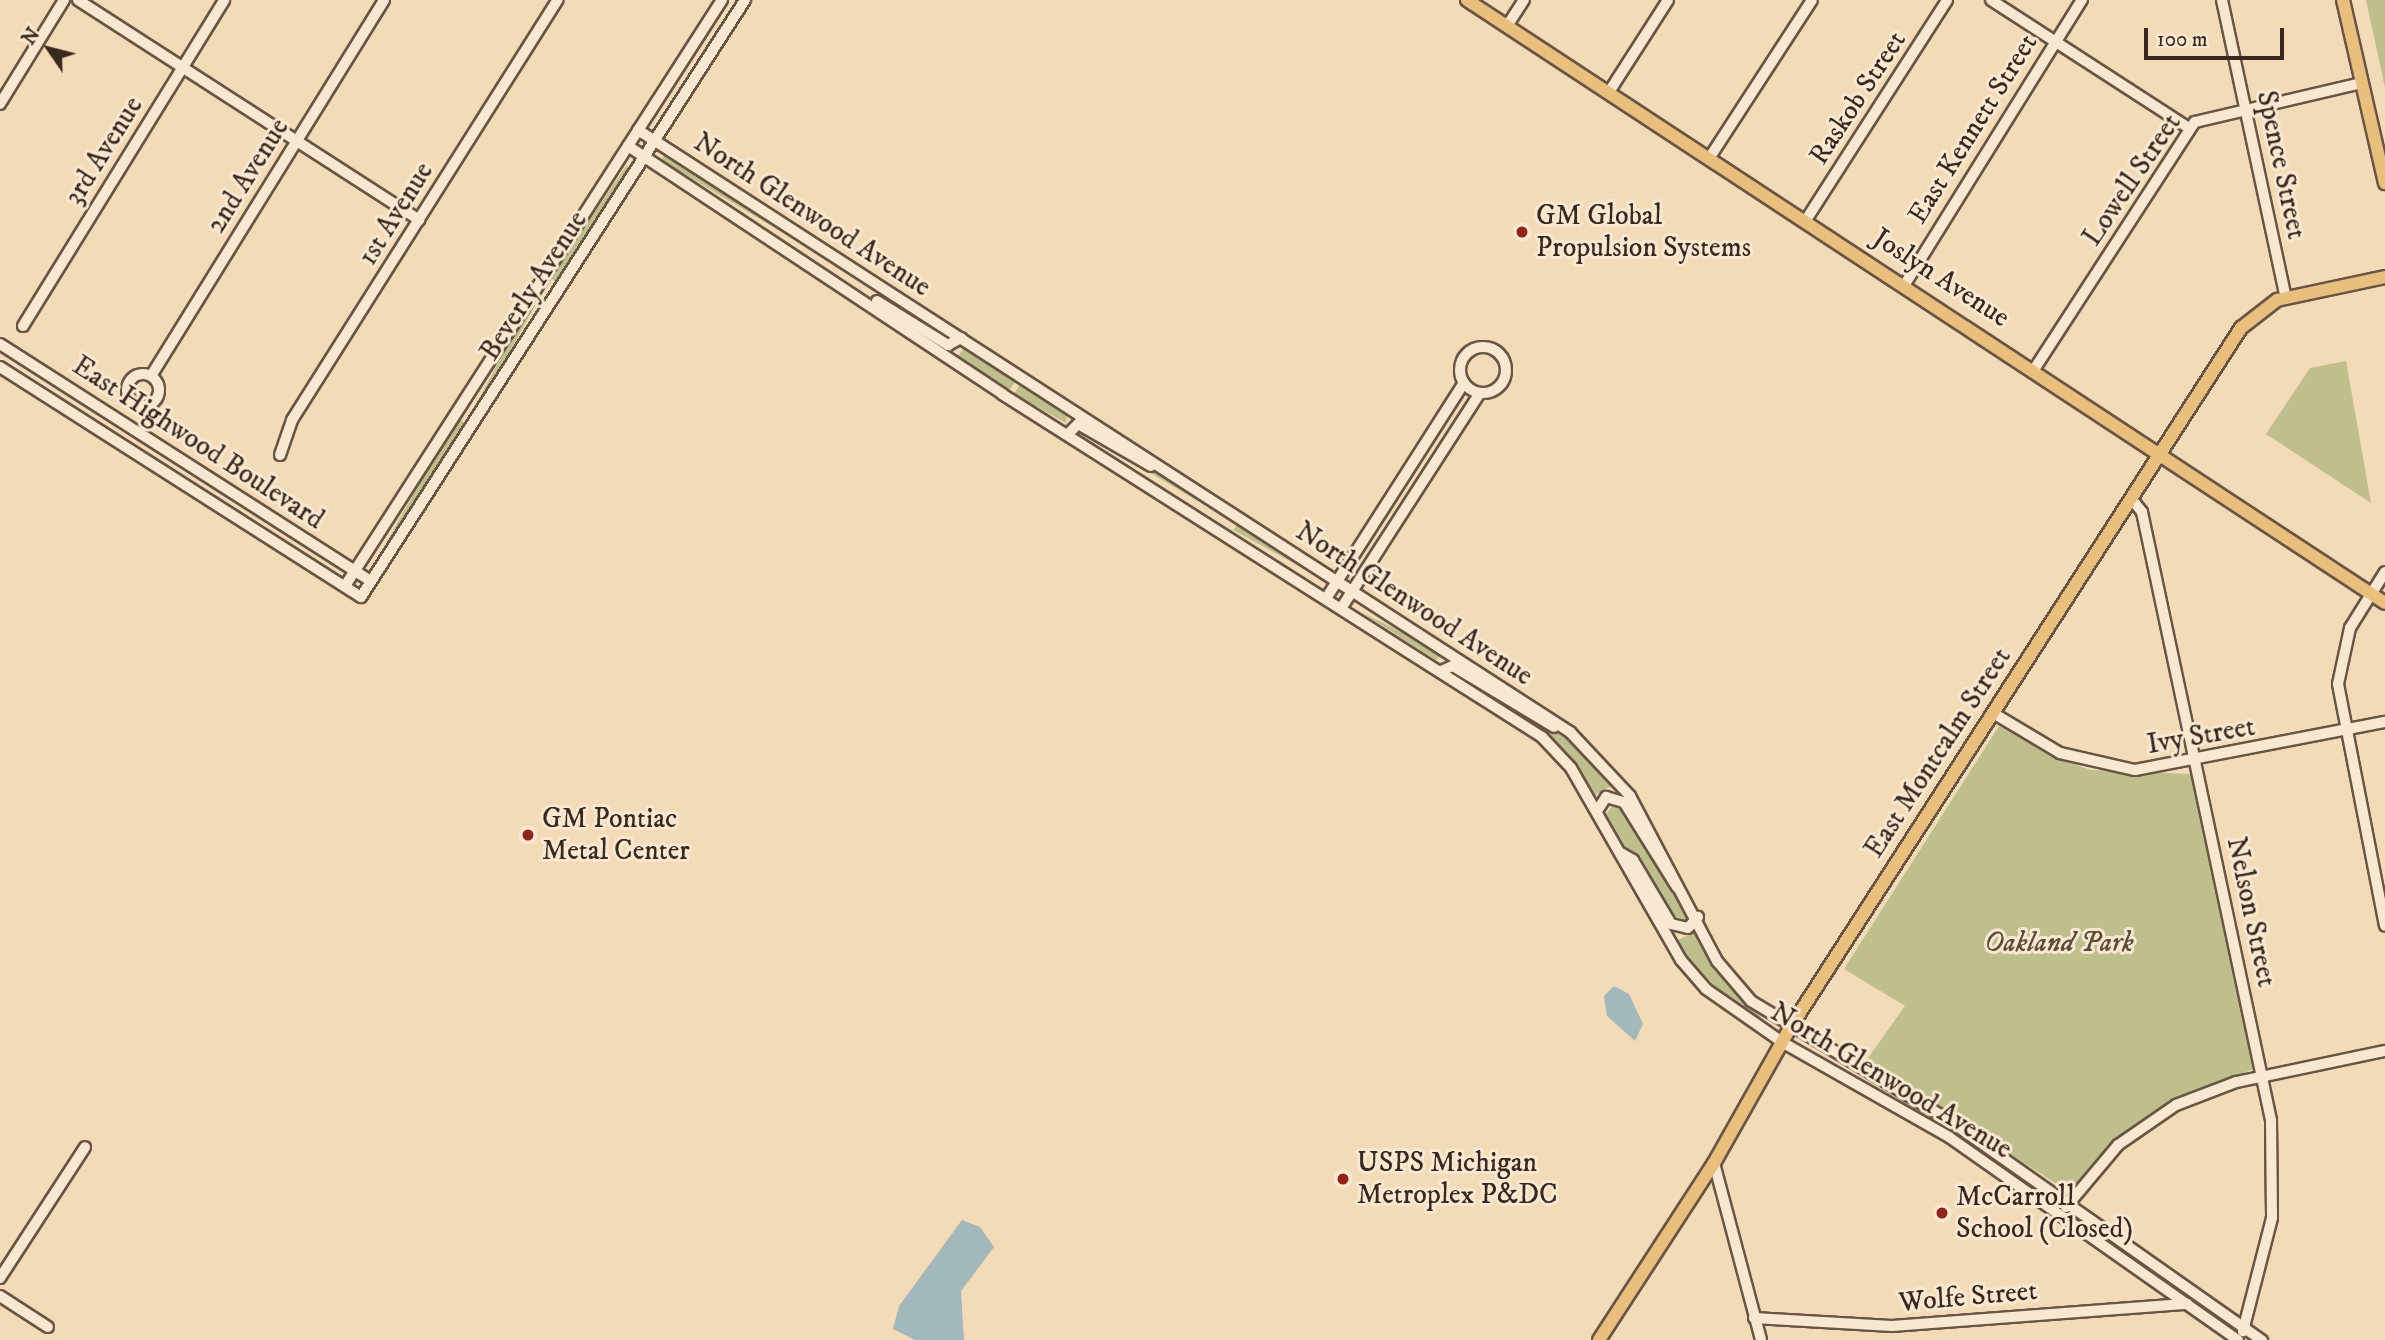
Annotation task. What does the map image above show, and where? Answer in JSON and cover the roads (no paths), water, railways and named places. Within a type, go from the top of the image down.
[{"type":"main road","name":"Joslyn Avenue","points":[[1467,0],[2035,368],[2385,603]]},
{"type":"main road","points":[[2343,0],[2385,183]]},
{"type":"main road","name":"East Montcalm Street","points":[[1599,1340],[1714,1163],[1790,1028],[2245,323],[2286,298],[2385,277]]},
{"type":"street","points":[[0,104],[64,0]]},
{"type":"street","points":[[78,0],[419,220]]},
{"type":"street","name":"3rd Avenue","points":[[23,326],[224,0]]},
{"type":"street","name":"2nd Avenue","points":[[151,376],[384,0]]},
{"type":"street","name":"1st Avenue","points":[[280,455],[292,421],[558,0]]},
{"type":"street","name":"Beverly Avenue","points":[[345,586],[722,0]]},
{"type":"street","name":"Beverly Avenue","points":[[361,597],[745,0]]},
{"type":"street","points":[[1507,26],[1524,0]]},
{"type":"street","points":[[1609,92],[1668,0]]},
{"type":"street","points":[[1710,157],[1812,0]]},
{"type":"street","name":"Raskob Street","points":[[1806,220],[1947,0]]},
{"type":"street","points":[[1991,0],[2189,128]]},
{"type":"street","name":"East Kennett Street","points":[[1905,284],[2081,0]]},
{"type":"street","name":"Spence Street","points":[[2222,0],[2286,298]]},
{"type":"street","name":"Lowell Street","points":[[2035,368],[2189,128],[2202,118],[2361,83]]},
{"type":"street","name":"North Glenwood Avenue","points":[[638,130],[1570,732],[1620,782],[1690,902],[1729,978],[1790,1028],[1947,1119],[2262,1340]]},
{"type":"street","name":"North Glenwood Avenue","points":[[628,146],[1550,744],[1597,811],[1695,978],[1782,1042],[1928,1124],[2238,1340]]},
{"type":"street","name":"North Glenwood Avenue","points":[[858,294],[890,306],[950,346],[961,338]]},
{"type":"street","name":"East Highwood Boulevard","points":[[0,344],[371,581]]},
{"type":"street","points":[[1342,607],[1480,393],[1505,379],[1504,360],[1496,351],[1484,347],[1467,353],[1461,365],[1465,383],[1480,393]]},
{"type":"street","name":"East Highwood Boulevard","points":[[0,367],[361,597]]},
{"type":"street","points":[[1327,597],[1465,383]]},
{"type":"street","name":"North Glenwood Avenue","points":[[1069,433],[1078,424],[1136,460],[1170,473]]},
{"type":"street","name":"North Glenwood Avenue","points":[[1136,474],[1221,520],[1233,514]]},
{"type":"street","name":"Nelson Street","points":[[2131,498],[2142,512],[2262,1076],[2273,1142],[2273,1205],[2263,1272],[2238,1340]]},
{"type":"street","points":[[2385,572],[2370,593],[2340,661],[2344,731],[2385,925]]},
{"type":"street","name":"North Glenwood Avenue","points":[[1441,671],[1453,666],[1539,721],[1570,732]]},
{"type":"street","name":"Ivy Street","points":[[1993,713],[2047,748],[2088,763],[2142,770],[2196,763],[2385,722]]},
{"type":"street","name":"North Glenwood Avenue","points":[[1597,811],[1610,796],[1624,802],[1690,902]]},
{"type":"street","name":"North Glenwood Avenue","points":[[1619,852],[1633,860],[1671,924],[1688,928],[1698,917]]},
{"type":"street","points":[[2060,1215],[2108,1155],[2151,1120],[2204,1092],[2262,1076],[2385,1051]]},
{"type":"street","points":[[0,1278],[85,1147]]},
{"type":"street","points":[[1714,1163],[1761,1340]]},
{"type":"street","points":[[2187,1304],[2195,1292]]},
{"type":"street","points":[[0,1296],[48,1327]]},
{"type":"street","name":"Wolfe Street","points":[[1754,1318],[1892,1326],[2187,1304]]},
{"type":"water","points":[[1614,986],[1629,994],[1643,1024],[1635,1041],[1607,1016],[1604,996]]},
{"type":"water","points":[[962,1220],[980,1227],[994,1247],[961,1291],[964,1340],[915,1340],[893,1329],[899,1306]]},
{"type":"place","name":"GM Global Propulsion Systems","points":[[1522,232]]},
{"type":"place","name":"GM Pontiac Metal Center","points":[[528,835]]},
{"type":"place","name":"USPS Michigan Metroplex P&DC","points":[[1343,1179]]},
{"type":"place","name":"McCarroll School (Closed)","points":[[1942,1213]]},
{"type":"park label","name":"Oakland Park","points":[[2059,943]]}]
